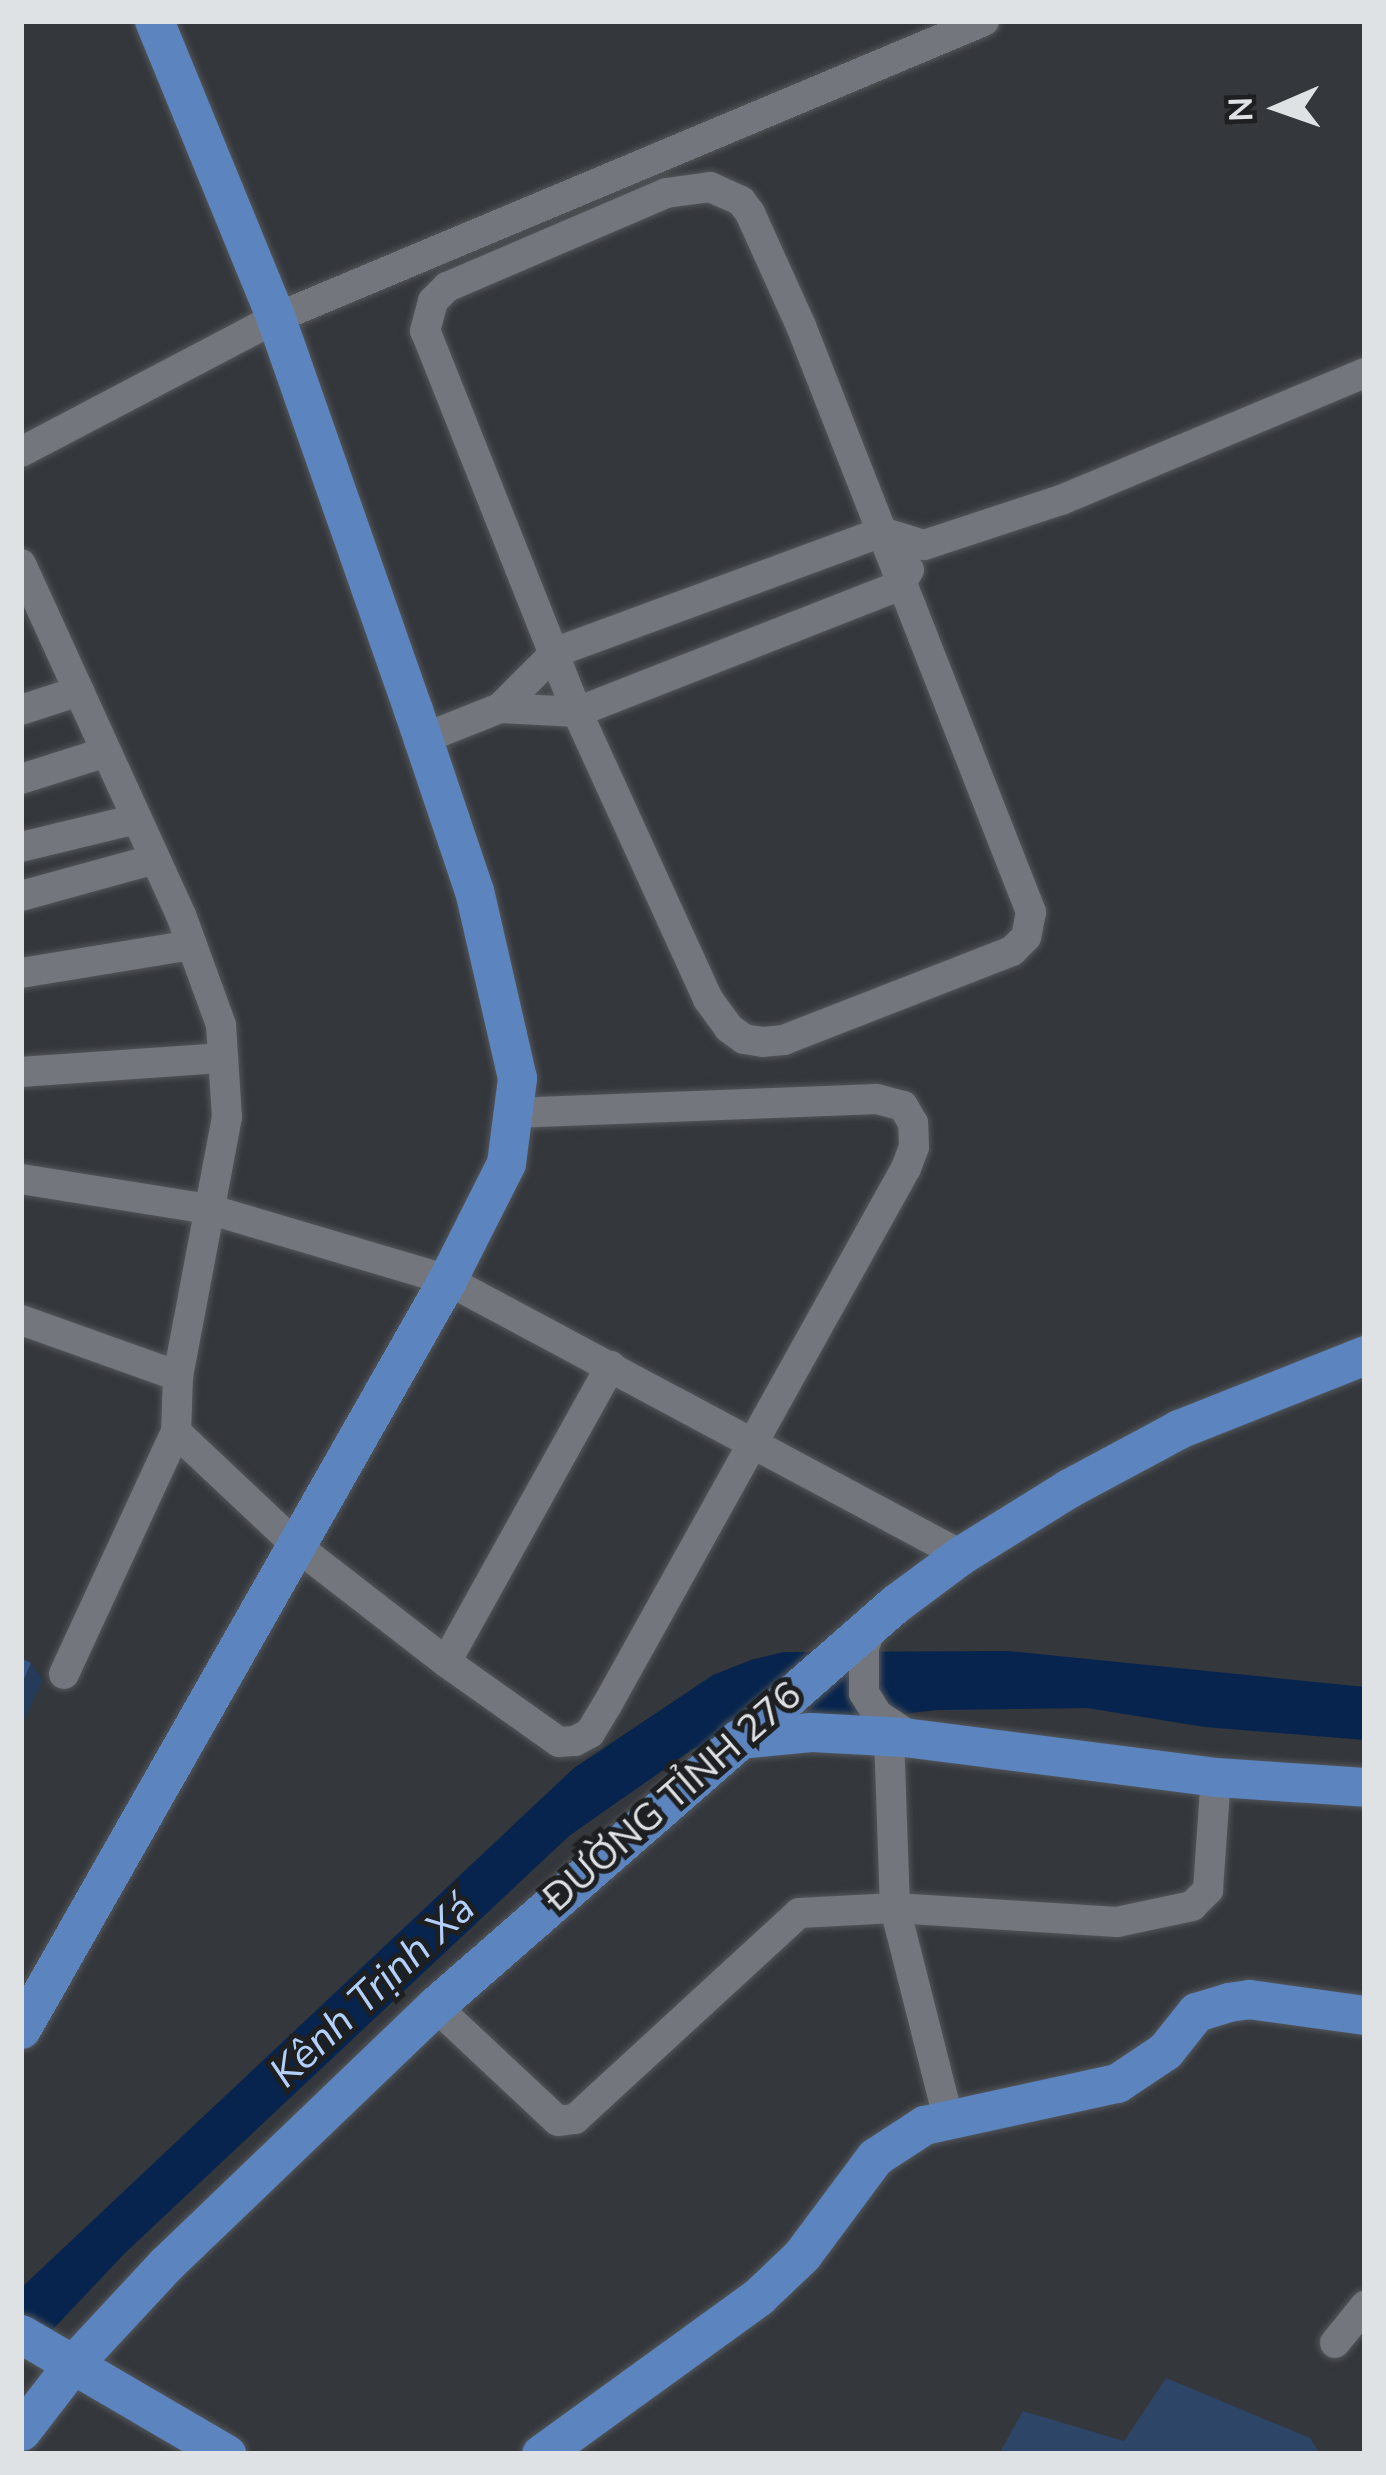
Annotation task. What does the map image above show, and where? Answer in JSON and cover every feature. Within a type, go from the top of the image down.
[{"type":"main road","points":[[21,2030],[299,1548],[447,1280],[506,1163],[517,1078],[474,891],[422,739],[276,318],[154,21]]},
{"type":"main road","name":"ĐƯỜNG TỈNH 276","points":[[21,2431],[72,2365],[166,2264],[435,2006],[874,1622],[961,1555],[1179,1429],[1365,1355]]},
{"type":"main road","points":[[738,1739],[811,1732],[901,1737],[1216,1777],[1365,1787]]},
{"type":"main road","points":[[541,2454],[759,2296],[802,2255],[875,2157],[924,2125],[1117,2083],[1165,2051],[1196,2012],[1228,2002],[1249,2000],[1365,2015]]},
{"type":"main road","points":[[27,2337],[226,2454]]},
{"type":"street","points":[[21,452],[276,318],[984,21]]},
{"type":"street","points":[[710,187],[741,201],[882,532],[899,586],[1031,912],[1026,937],[1012,951],[853,1014],[763,1042],[744,1039],[719,1016],[577,712],[429,348],[427,316],[447,287],[666,193],[710,187]]},
{"type":"street","points":[[422,739],[500,708],[556,652],[882,532],[925,544],[1061,500],[1365,373]]},
{"type":"street","points":[[500,708],[577,712],[899,586],[925,544]]},
{"type":"street","points":[[21,564],[35,628],[79,691],[192,945],[220,1024],[227,1117],[178,1376],[176,1432],[64,1674]]},
{"type":"street","points":[[21,710],[79,691]]},
{"type":"street","points":[[21,778],[106,752]]},
{"type":"street","points":[[21,847],[137,819]]},
{"type":"street","points":[[21,896],[155,859]]},
{"type":"street","points":[[21,973],[192,945]]},
{"type":"street","points":[[21,1072],[223,1058]]},
{"type":"street","points":[[176,1432],[299,1548],[446,1662],[559,1742],[590,1733],[906,1168],[914,1148],[913,1123],[903,1106],[876,1099],[513,1113]]},
{"type":"street","points":[[21,1179],[208,1209],[447,1280],[961,1555]]},
{"type":"street","points":[[21,1320],[178,1376]]},
{"type":"street","points":[[446,1662],[611,1366]]},
{"type":"street","points":[[874,1622],[864,1647],[864,1693],[901,1737],[895,1908],[948,2117]]},
{"type":"street","points":[[435,2006],[558,2121],[574,2120],[799,1913],[895,1908],[1117,1922],[1192,1906],[1208,1890],[1216,1777]]},
{"type":"street","points":[[1335,2343],[1365,2306]]},
{"type":"street","points":[[21,2396],[72,2365]]},
{"type":"shaded area","points":[[1166,2378],[1310,2438],[1320,2454],[999,2454],[1023,2411],[1124,2441]]},
{"type":"water","name":"Kênh Trịnh Xá","points":[[1008,1651],[1365,1687],[1365,1740],[1205,1727],[1087,1708],[936,1710],[783,1729],[693,1749],[569,1836],[125,2253],[21,2363],[21,2288],[574,1768],[713,1675],[751,1660],[784,1652]]},
{"type":"building","points":[[21,1658],[31,1663],[21,1686]]}]
